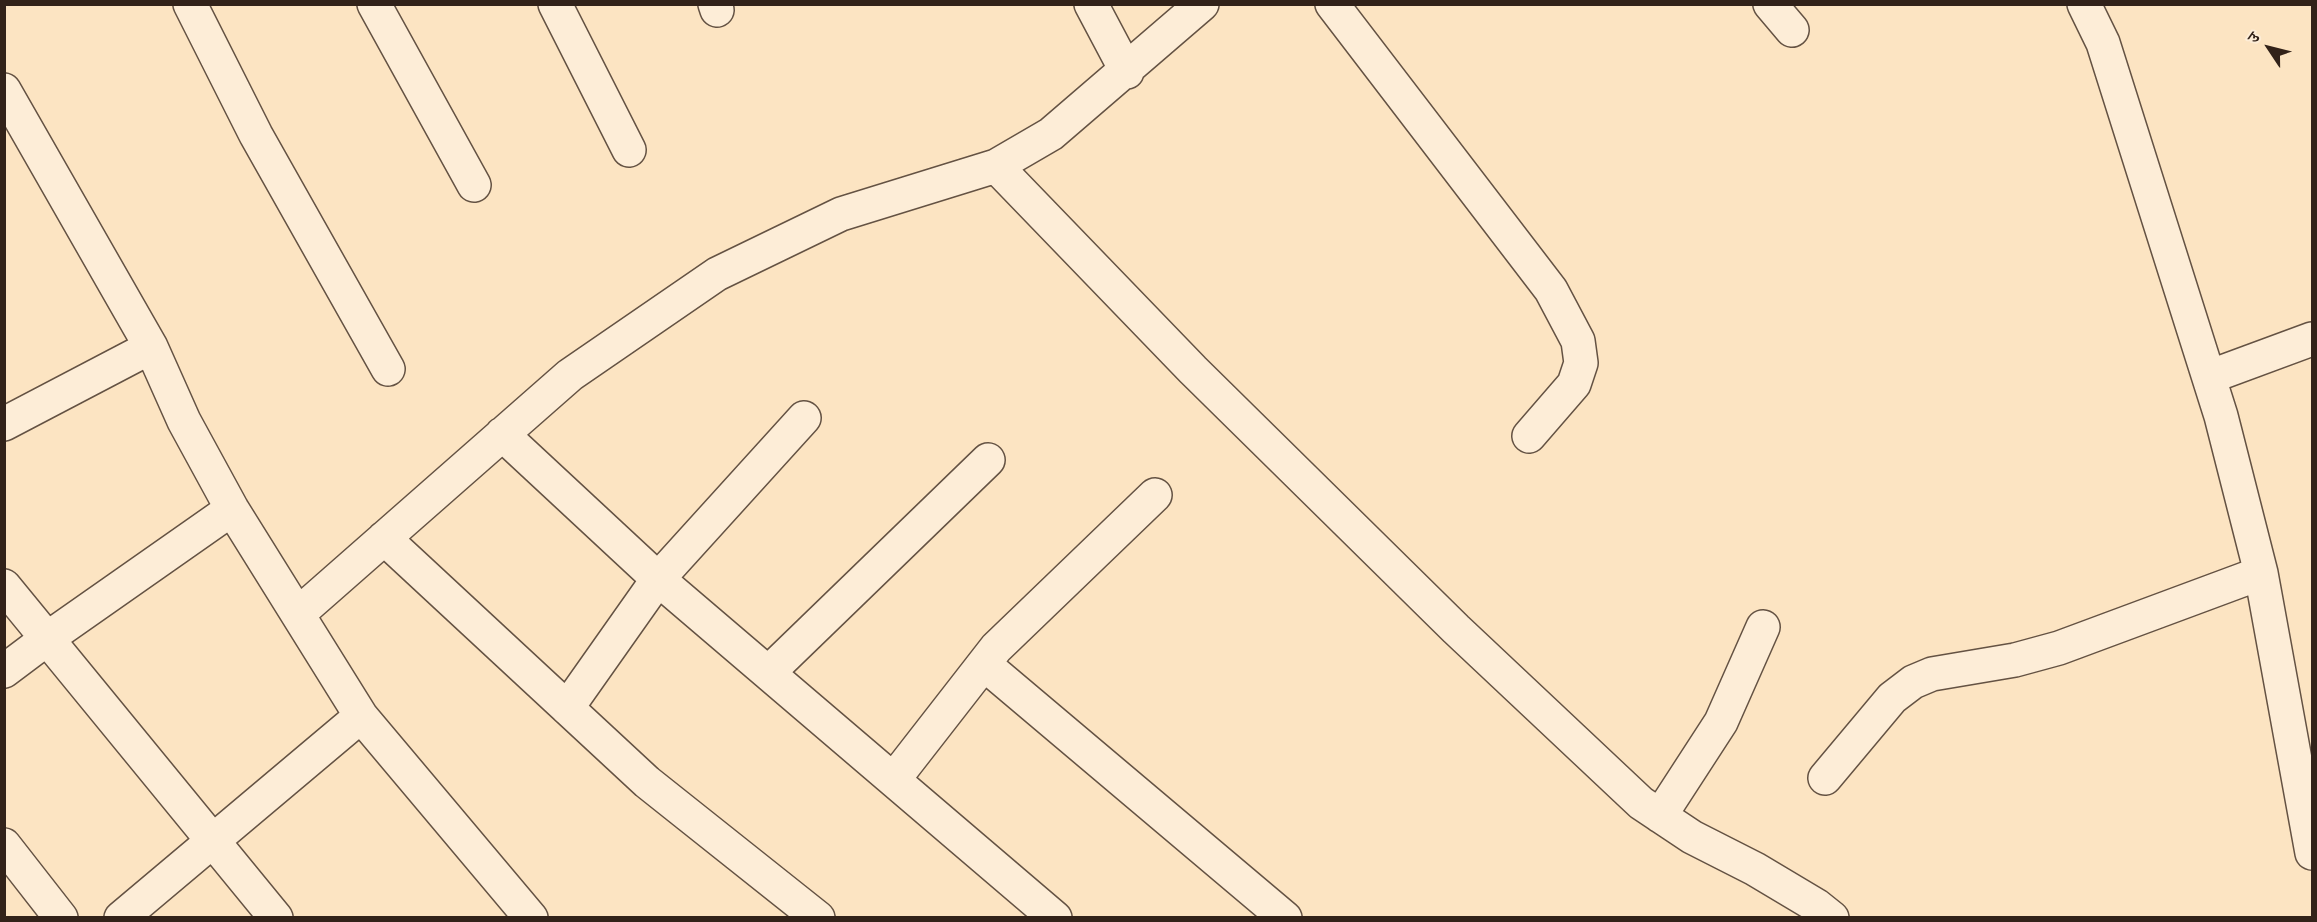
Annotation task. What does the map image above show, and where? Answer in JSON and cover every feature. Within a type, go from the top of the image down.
[{"type":"street","points":[[190,4],[256,135],[388,369]]},
{"type":"street","points":[[375,4],[474,185]]},
{"type":"street","points":[[555,4],[629,150]]},
{"type":"street","points":[[1090,4],[1127,72]]},
{"type":"street","points":[[298,614],[570,375],[717,274],[841,214],[996,166],[1051,134],[1127,72],[1202,4]]},
{"type":"street","points":[[1332,4],[1551,290],[1578,341],[1581,363],[1574,384],[1529,436]]},
{"type":"street","points":[[1770,4],[1792,30]]},
{"type":"street","points":[[2084,4],[2103,43],[2222,416],[2261,573],[2313,854]]},
{"type":"street","points":[[4,90],[151,346],[183,421],[232,509],[361,716],[531,918]]},
{"type":"street","points":[[996,166],[1193,370],[1456,629],[1641,803],[1692,837],[1755,869],[1817,906],[1832,918]]},
{"type":"street","points":[[2209,377],[2313,339]]},
{"type":"street","points":[[8,414],[151,346]]},
{"type":"street","points":[[567,708],[658,579],[804,418]]},
{"type":"street","points":[[502,434],[658,579],[1055,918]]},
{"type":"street","points":[[769,672],[988,460]]},
{"type":"street","points":[[894,779],[996,648],[1155,495]]},
{"type":"street","points":[[4,671],[232,509]]},
{"type":"street","points":[[384,538],[647,782],[818,918]]},
{"type":"street","points":[[1825,778],[1892,698],[1913,682],[1932,674],[2015,660],[2059,648],[2261,573]]},
{"type":"street","points":[[4,586],[276,918]]},
{"type":"street","points":[[1660,816],[1721,722],[1763,627]]},
{"type":"street","points":[[984,664],[1286,918]]},
{"type":"street","points":[[121,918],[361,716]]},
{"type":"street","points":[[4,845],[61,918]]}]
